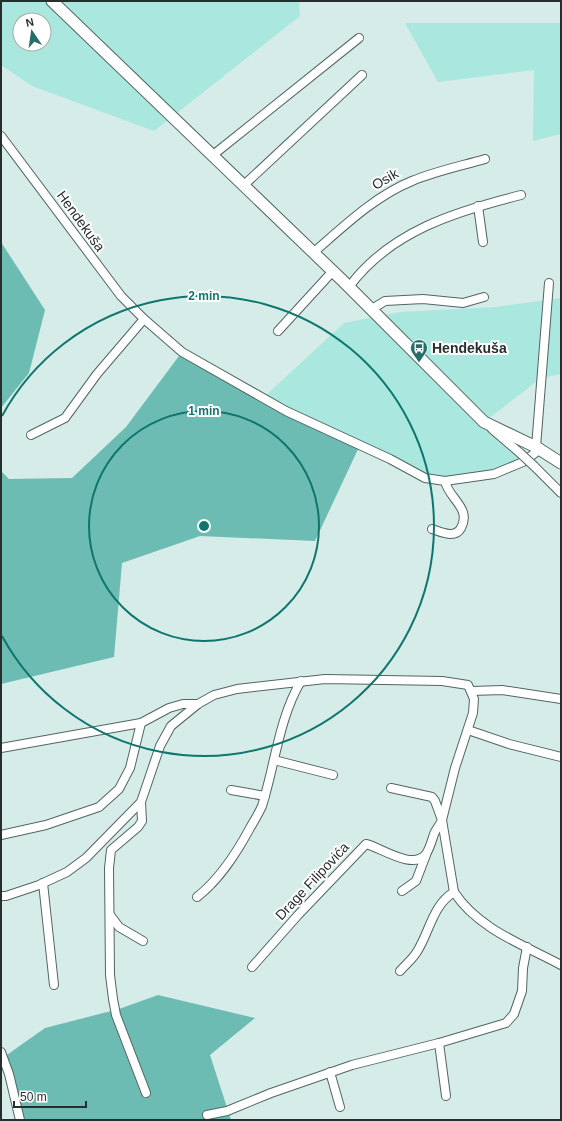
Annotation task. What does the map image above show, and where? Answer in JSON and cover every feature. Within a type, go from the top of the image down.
[{"type":"main road","points":[[52,1],[314,252],[484,422],[538,449],[561,463]]},
{"type":"street","points":[[212,155],[359,38]]},
{"type":"street","points":[[244,185],[362,75]]},
{"type":"street","name":"Hendekuša","points":[[1,136],[121,296],[144,319],[182,352],[286,411],[390,458],[425,478],[445,481],[494,474],[523,462],[538,449]]},
{"type":"street","name":"Osik","points":[[314,252],[356,217],[387,194],[411,181],[442,170],[485,159]]},
{"type":"street","points":[[349,287],[356,277],[384,250],[413,232],[478,206],[521,195]]},
{"type":"street","points":[[478,206],[483,242]]},
{"type":"street","points":[[278,332],[333,271]]},
{"type":"street","points":[[538,449],[549,283]]},
{"type":"street","points":[[372,309],[385,301],[423,300],[463,303],[484,297]]},
{"type":"street","points":[[31,435],[65,418],[97,374],[144,319]]},
{"type":"street","points":[[484,422],[520,453],[561,493]]},
{"type":"street","points":[[432,529],[446,534],[454,533],[461,529],[464,520],[462,508],[449,493],[445,481]]},
{"type":"street","points":[[146,1093],[116,1016],[110,975],[108,868],[111,850],[138,827],[142,821],[141,802],[160,746],[171,726],[198,704],[214,696],[237,689],[301,680],[351,678],[442,681],[468,685],[472,691],[474,699],[468,730],[455,768],[442,820],[435,832],[416,881],[402,891]]},
{"type":"street","points":[[197,897],[211,886],[239,849],[261,808],[294,693],[301,680]]},
{"type":"street","points":[[472,691],[502,690],[561,699]]},
{"type":"street","points":[[1,748],[141,723],[169,708],[183,704],[198,704]]},
{"type":"street","points":[[1,835],[46,824],[99,807],[118,789],[130,768],[141,723]]},
{"type":"street","points":[[468,730],[509,744],[561,757]]},
{"type":"street","points":[[274,760],[333,775]]},
{"type":"street","points":[[391,788],[432,797],[435,801],[442,820],[454,892],[459,899],[478,918],[500,934],[561,965]]},
{"type":"street","points":[[231,790],[264,796]]},
{"type":"street","points":[[1,896],[6,896],[43,883],[67,872],[86,858],[141,802]]},
{"type":"street","name":"Drage Filipovića","points":[[252,967],[298,915],[366,844],[375,846],[382,851],[404,859],[420,858],[426,854]]},
{"type":"street","points":[[43,883],[54,985]]},
{"type":"street","points":[[400,971],[415,956],[433,916],[449,895],[454,892]]},
{"type":"street","points":[[110,916],[119,927],[143,941]]},
{"type":"street","points":[[207,1114],[227,1111],[330,1072],[438,1043],[500,1025],[510,1020],[514,1014],[522,991],[522,968],[527,948]]},
{"type":"street","points":[[438,1043],[446,1096]]},
{"type":"street","points":[[1,1052],[9,1074],[20,1120]]},
{"type":"street","points":[[330,1072],[340,1107]]},
{"type":"shaded area","points":[[1,1],[299,1],[300,16],[154,131],[32,86],[1,65]]},
{"type":"shaded area","points":[[405,23],[561,23],[561,134],[533,141],[534,70],[438,82]]},
{"type":"shaded area","points":[[1,242],[45,310],[29,373],[1,408]]},
{"type":"shaded area","points":[[561,298],[561,374],[541,378],[484,422],[523,462],[465,480],[425,478],[263,398],[344,323],[400,312],[496,307]]},
{"type":"shaded area","points":[[182,352],[360,445],[315,541],[200,536],[122,563],[114,657],[1,684],[1,471],[9,479],[72,478],[126,427]]},
{"type":"shaded area","points":[[158,995],[255,1018],[210,1055],[231,1120],[25,1120],[4,1057],[45,1028],[119,1009]]},
{"type":"place","name":"Hendekuša","points":[[419,363]]}]
